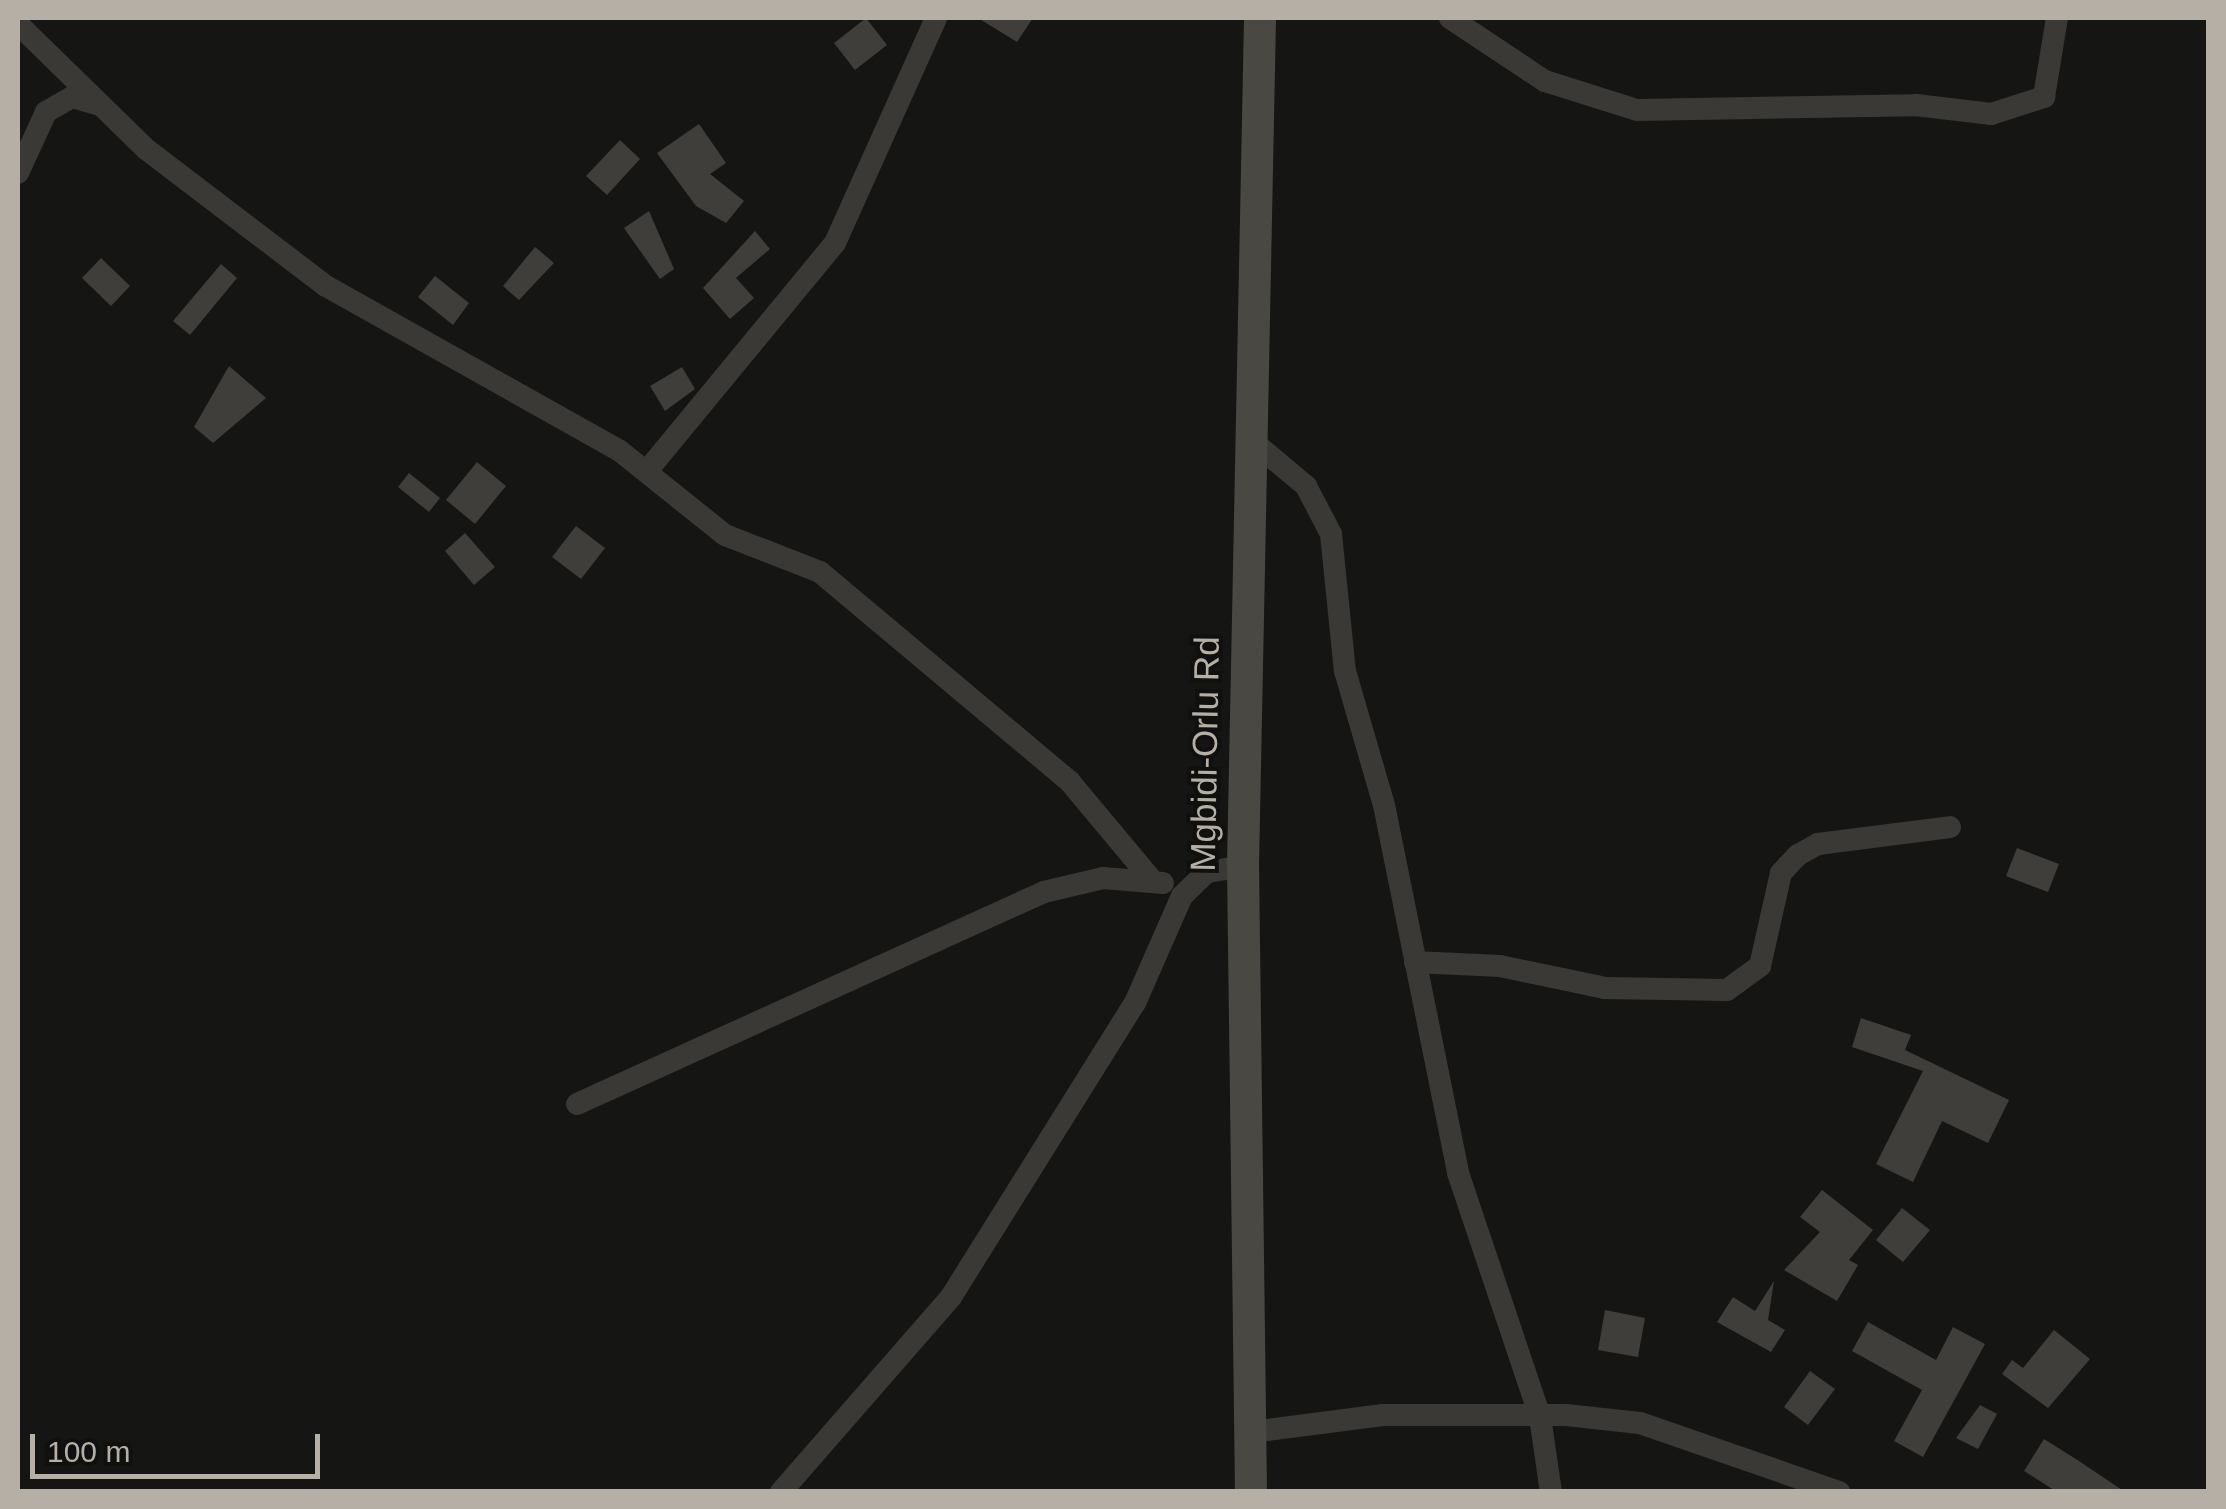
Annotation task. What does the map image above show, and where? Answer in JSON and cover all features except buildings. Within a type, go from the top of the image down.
[{"type":"main road","name":"Mgbidi-Orlu Rd","points":[[1252,1492],[1242,866],[1260,18]]},
{"type":"street","points":[[647,471],[834,243],[936,18]]},
{"type":"street","points":[[1450,18],[1545,81],[1636,110],[1916,105],[1991,114],[2044,97],[2057,18]]},
{"type":"street","points":[[18,24],[97,104],[326,286],[647,471],[725,535],[820,572],[1070,782],[1126,838],[1152,880],[1182,896]]},
{"type":"street","points":[[18,172],[46,112],[72,97],[97,104]]},
{"type":"street","points":[[1251,440],[1306,486],[1330,534],[1345,672],[1416,962],[1458,1173],[1540,1417],[1551,1492]]},
{"type":"street","points":[[1416,962],[1500,966],[1605,988],[1727,990],[1760,966],[1781,873],[1798,855],[1818,844],[1950,828]]},
{"type":"street","points":[[781,1492],[951,1296],[1135,1004],[1182,896],[1207,872],[1242,866]]},
{"type":"street","points":[[576,1104],[1044,892],[1152,880]]},
{"type":"street","points":[[1252,1432],[1384,1415],[1640,1423],[1839,1492]]}]
